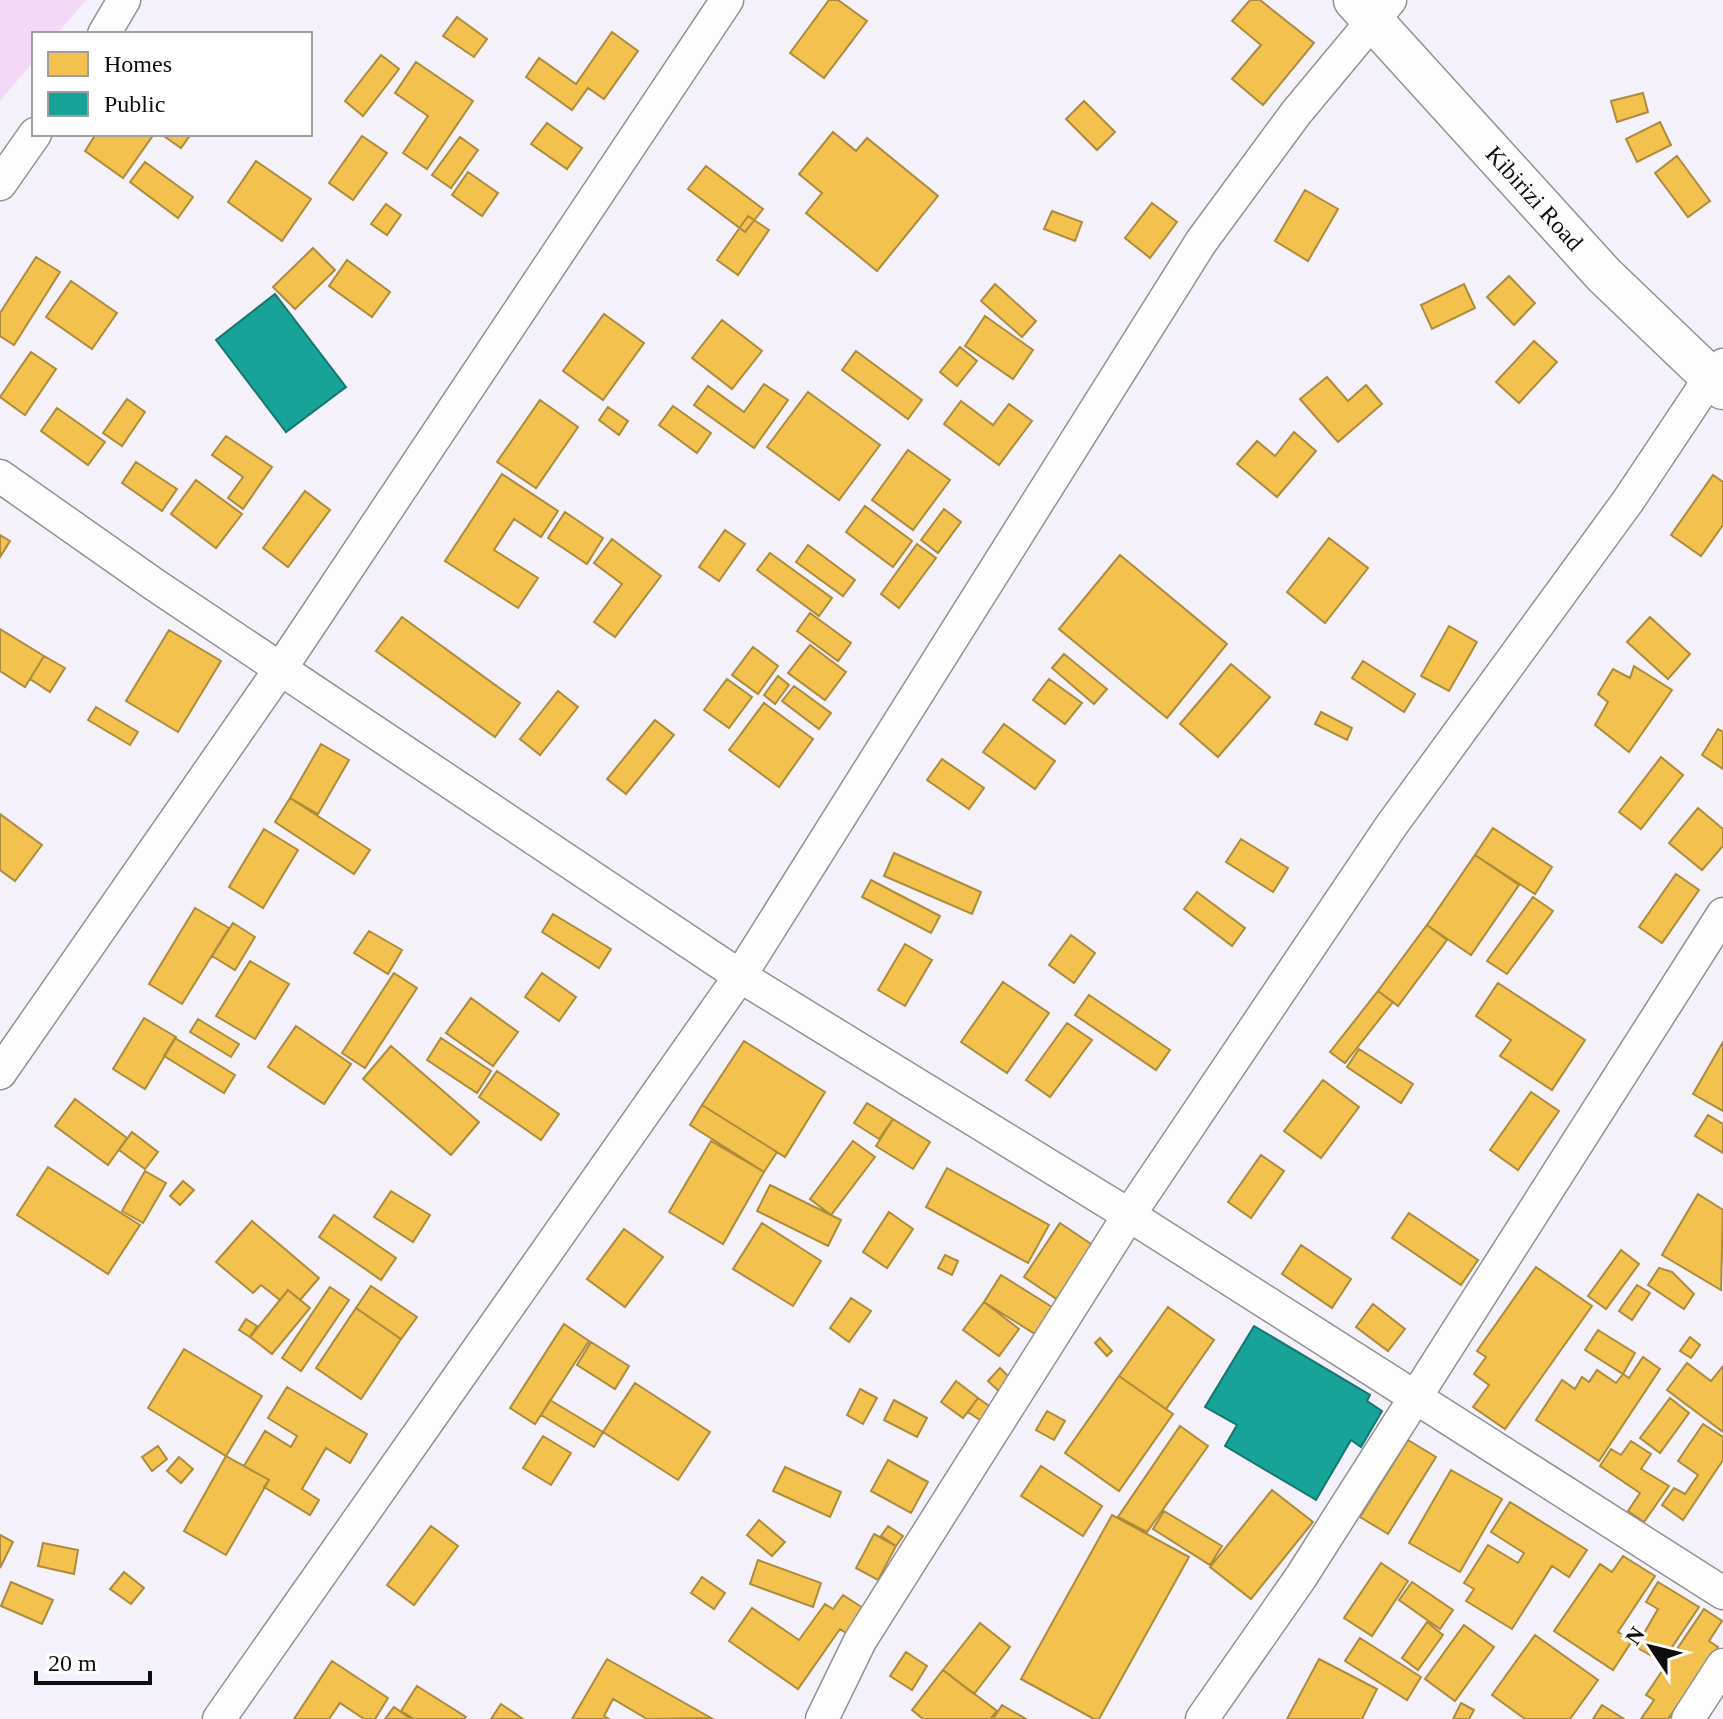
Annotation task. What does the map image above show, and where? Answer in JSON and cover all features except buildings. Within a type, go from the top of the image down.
[{"type":"street","points":[[105,32],[124,0]]},
{"type":"street","points":[[0,1073],[281,668],[727,0]]},
{"type":"street","points":[[219,1719],[740,976],[1201,242],[1372,7]]},
{"type":"street","name":"Kibirizi Road","points":[[1372,7],[1604,275],[1719,377]]},
{"type":"street","points":[[0,184],[34,136]]},
{"type":"street","points":[[822,1719],[860,1641],[1129,1215],[1391,826],[1719,377]]},
{"type":"street","points":[[0,476],[82,536],[740,976],[1129,1215],[1723,1593]]},
{"type":"street","points":[[1202,1719],[1301,1577],[1723,914]]},
{"type":"street","points":[[1688,1719],[1723,1665]]},
{"type":"shaded area","points":[[0,0],[86,0],[59,32],[32,32],[32,63],[0,101]]}]
